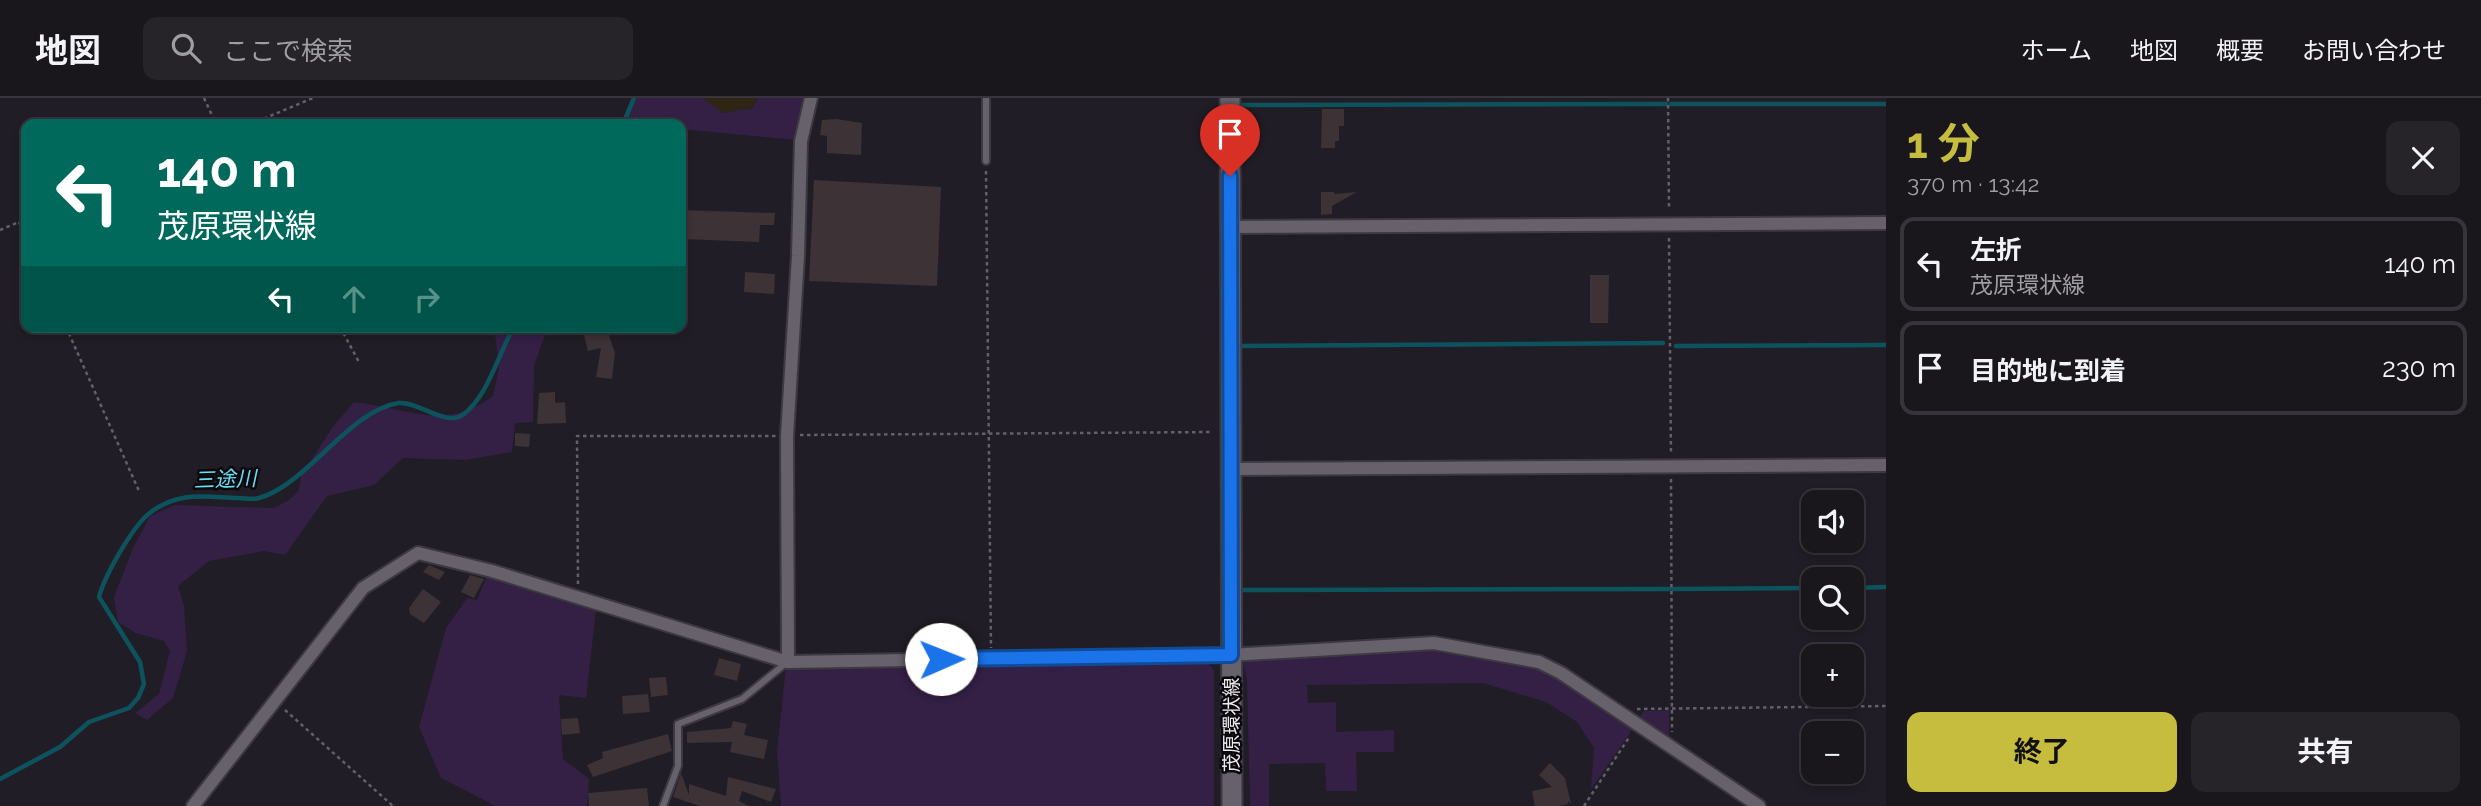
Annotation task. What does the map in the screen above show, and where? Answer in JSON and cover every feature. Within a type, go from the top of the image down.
[{"type":"main road","name":"茂原環状線","points":[[1230,98],[1232,806]]},
{"type":"street","points":[[788,662],[786,436],[798,256],[801,141],[811,98]]},
{"type":"street","points":[[1229,227],[1886,223]]},
{"type":"street","points":[[1231,469],[1886,465]]},
{"type":"street","points":[[193,806],[363,588],[418,553],[492,571],[788,662],[1231,655],[1434,643],[1538,662],[1638,724],[1759,806]]},
{"type":"lane","points":[[986,98],[986,161]]},
{"type":"lane","points":[[663,806],[678,766],[678,724],[742,699],[788,662]]},
{"type":"path","points":[[204,98],[214,119]]},
{"type":"path","points":[[263,119],[313,98]]},
{"type":"path","points":[[1668,98],[1672,747]]},
{"type":"path","points":[[986,161],[992,658]]},
{"type":"path","points":[[0,230],[19,222],[21,227]]},
{"type":"path","points":[[69,333],[139,491]]},
{"type":"path","points":[[343,333],[359,362]]},
{"type":"path","points":[[578,599],[577,436],[1231,432]]},
{"type":"path","points":[[275,701],[393,806]]},
{"type":"path","points":[[1621,713],[1672,707],[1886,706]]},
{"type":"path","points":[[1584,806],[1638,724]]},
{"type":"shaded area","points":[[637,98],[703,98],[723,113],[752,108],[758,98],[810,98],[796,140],[686,129],[686,119],[622,119]]},
{"type":"shaded area","points":[[703,98],[758,98],[752,108],[722,113]]},
{"type":"shaded area","points":[[495,333],[546,333],[534,365],[533,422],[515,423],[512,452],[465,460],[403,458],[374,485],[327,496],[285,555],[264,551],[209,561],[178,586],[184,606],[187,651],[173,698],[147,720],[135,713],[159,694],[170,651],[164,641],[136,633],[118,622],[114,597],[133,548],[150,516],[175,505],[274,508],[289,500],[299,490],[301,476],[332,428],[354,402],[424,415],[458,413],[493,396],[499,368]]},
{"type":"shaded area","points":[[488,574],[596,610],[586,698],[559,695],[563,759],[589,779],[587,806],[496,806],[441,778],[419,727],[446,628],[467,598],[477,600]]},
{"type":"shaded area","points":[[1436,646],[1539,667],[1559,676],[1635,726],[1591,789],[1594,748],[1577,722],[1546,702],[1483,683],[1307,685],[1308,703],[1336,702],[1336,732],[1394,730],[1394,752],[1356,752],[1357,791],[1326,791],[1325,763],[1269,764],[1269,806],[1250,806],[1247,680],[1242,657]]},
{"type":"shaded area","points":[[1203,659],[1214,670],[1214,806],[781,806],[777,752],[786,666]]},
{"type":"shaded area","points":[[1669,710],[1669,742],[1639,718],[1644,711]]},
{"type":"building","points":[[1322,109],[1344,109],[1344,126],[1339,126],[1339,141],[1335,141],[1335,148],[1321,148]]},
{"type":"building","points":[[822,120],[862,123],[861,155],[827,153],[827,136],[820,135]]},
{"type":"building","points":[[814,180],[941,187],[937,286],[809,281]]},
{"type":"building","points":[[1321,192],[1357,192],[1332,206],[1332,214],[1321,215]]},
{"type":"building","points":[[686,210],[775,213],[774,225],[760,225],[759,242],[686,239]]},
{"type":"building","points":[[745,272],[775,274],[774,294],[744,292]]},
{"type":"building","points":[[1590,275],[1609,275],[1608,323],[1590,323]]},
{"type":"building","points":[[584,333],[608,333],[615,353],[612,379],[596,377],[601,348],[588,351]]},
{"type":"building","points":[[555,392],[555,403],[565,402],[566,423],[537,424],[539,393]]},
{"type":"building","points":[[515,433],[530,434],[529,447],[515,446]]},
{"type":"building","points":[[429,565],[445,572],[439,580],[423,572]]},
{"type":"building","points":[[470,575],[484,579],[474,598],[461,592]]},
{"type":"building","points":[[423,589],[441,602],[424,623],[410,614],[409,608]]},
{"type":"building","points":[[719,658],[741,664],[737,681],[714,675]]},
{"type":"building","points":[[666,677],[668,695],[651,697],[649,678]]},
{"type":"building","points":[[648,694],[650,712],[623,714],[622,696]]},
{"type":"building","points":[[578,718],[580,733],[562,735],[561,719]]},
{"type":"building","points":[[733,721],[747,724],[744,735],[768,740],[764,759],[730,752],[732,742],[687,743],[687,732],[731,728]]},
{"type":"building","points":[[668,734],[672,751],[593,777],[587,765],[603,758],[602,752]]},
{"type":"building","points":[[1550,763],[1565,778],[1571,804],[1568,801],[1568,804],[1560,806],[1535,806],[1532,791],[1552,787],[1539,775]]},
{"type":"building","points":[[681,773],[689,795],[689,784],[726,796],[728,777],[776,789],[771,802],[742,791],[739,801],[749,806],[700,806],[673,797]]},
{"type":"building","points":[[647,788],[649,806],[589,806],[588,793]]},
{"type":"waterway","name":"三途川","points":[[625,119],[634,98]]},
{"type":"waterway","points":[[1236,105],[1666,104]]},
{"type":"waterway","points":[[1671,104],[1886,104]]},
{"type":"waterway","name":"三途川","points":[[0,779],[60,747],[89,722],[129,708],[138,698],[144,684],[140,662],[99,597],[120,551],[144,518],[161,505],[182,498],[203,496],[254,499],[277,490],[294,479],[363,419],[399,403],[407,403],[449,418],[464,414],[487,385],[511,333]]},
{"type":"waterway","points":[[1236,346],[1663,343]]},
{"type":"waterway","points":[[1676,346],[1886,345]]},
{"type":"waterway","points":[[1864,588],[1886,587]]},
{"type":"waterway","points":[[1673,589],[1801,588]]},
{"type":"waterway","points":[[1236,590],[1669,589]]},
{"type":"route","points":[[941,659],[1231,655],[1230,176]]}]
